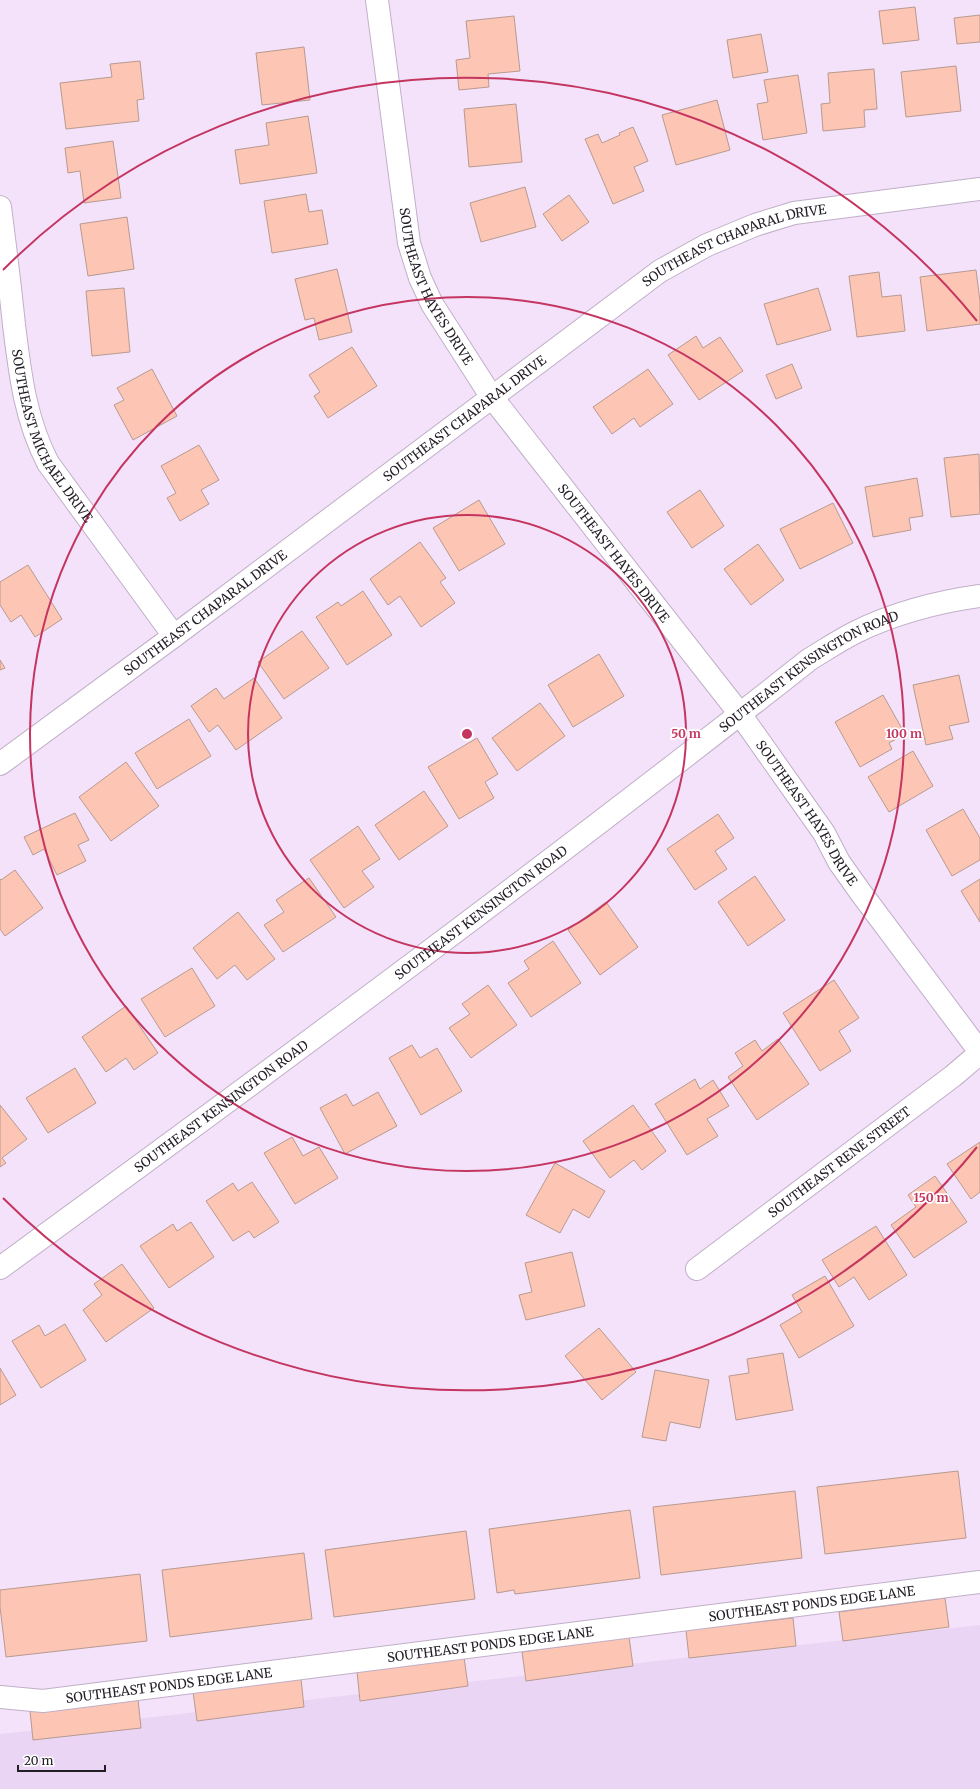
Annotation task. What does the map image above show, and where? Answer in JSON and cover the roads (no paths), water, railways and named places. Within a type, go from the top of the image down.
[{"type":"street","name":"SOUTHEAST HAYES DRIVE","points":[[377,0],[400,185],[411,250],[420,278],[432,304],[491,396],[740,714],[824,833],[839,862],[980,1053]]},
{"type":"street","name":"SOUTHEAST CHAPARAL DRIVE","points":[[0,764],[174,636],[491,396],[660,271],[707,244],[755,225],[794,213],[980,189]]},
{"type":"street","name":"SOUTHEAST MICHAEL DRIVE","points":[[0,207],[21,376],[27,412],[36,442],[48,463],[174,636]]},
{"type":"street","name":"SOUTHEAST KENSINGTON ROAD","points":[[0,1268],[180,1137],[740,714],[810,659],[856,632],[932,604],[980,596]]},
{"type":"street","name":"SOUTHEAST RENE STREET","points":[[697,1269],[940,1086],[980,1053]]},
{"type":"street","name":"SOUTHEAST PONDS EDGE LANE","points":[[0,1698],[43,1701],[980,1582]]}]
